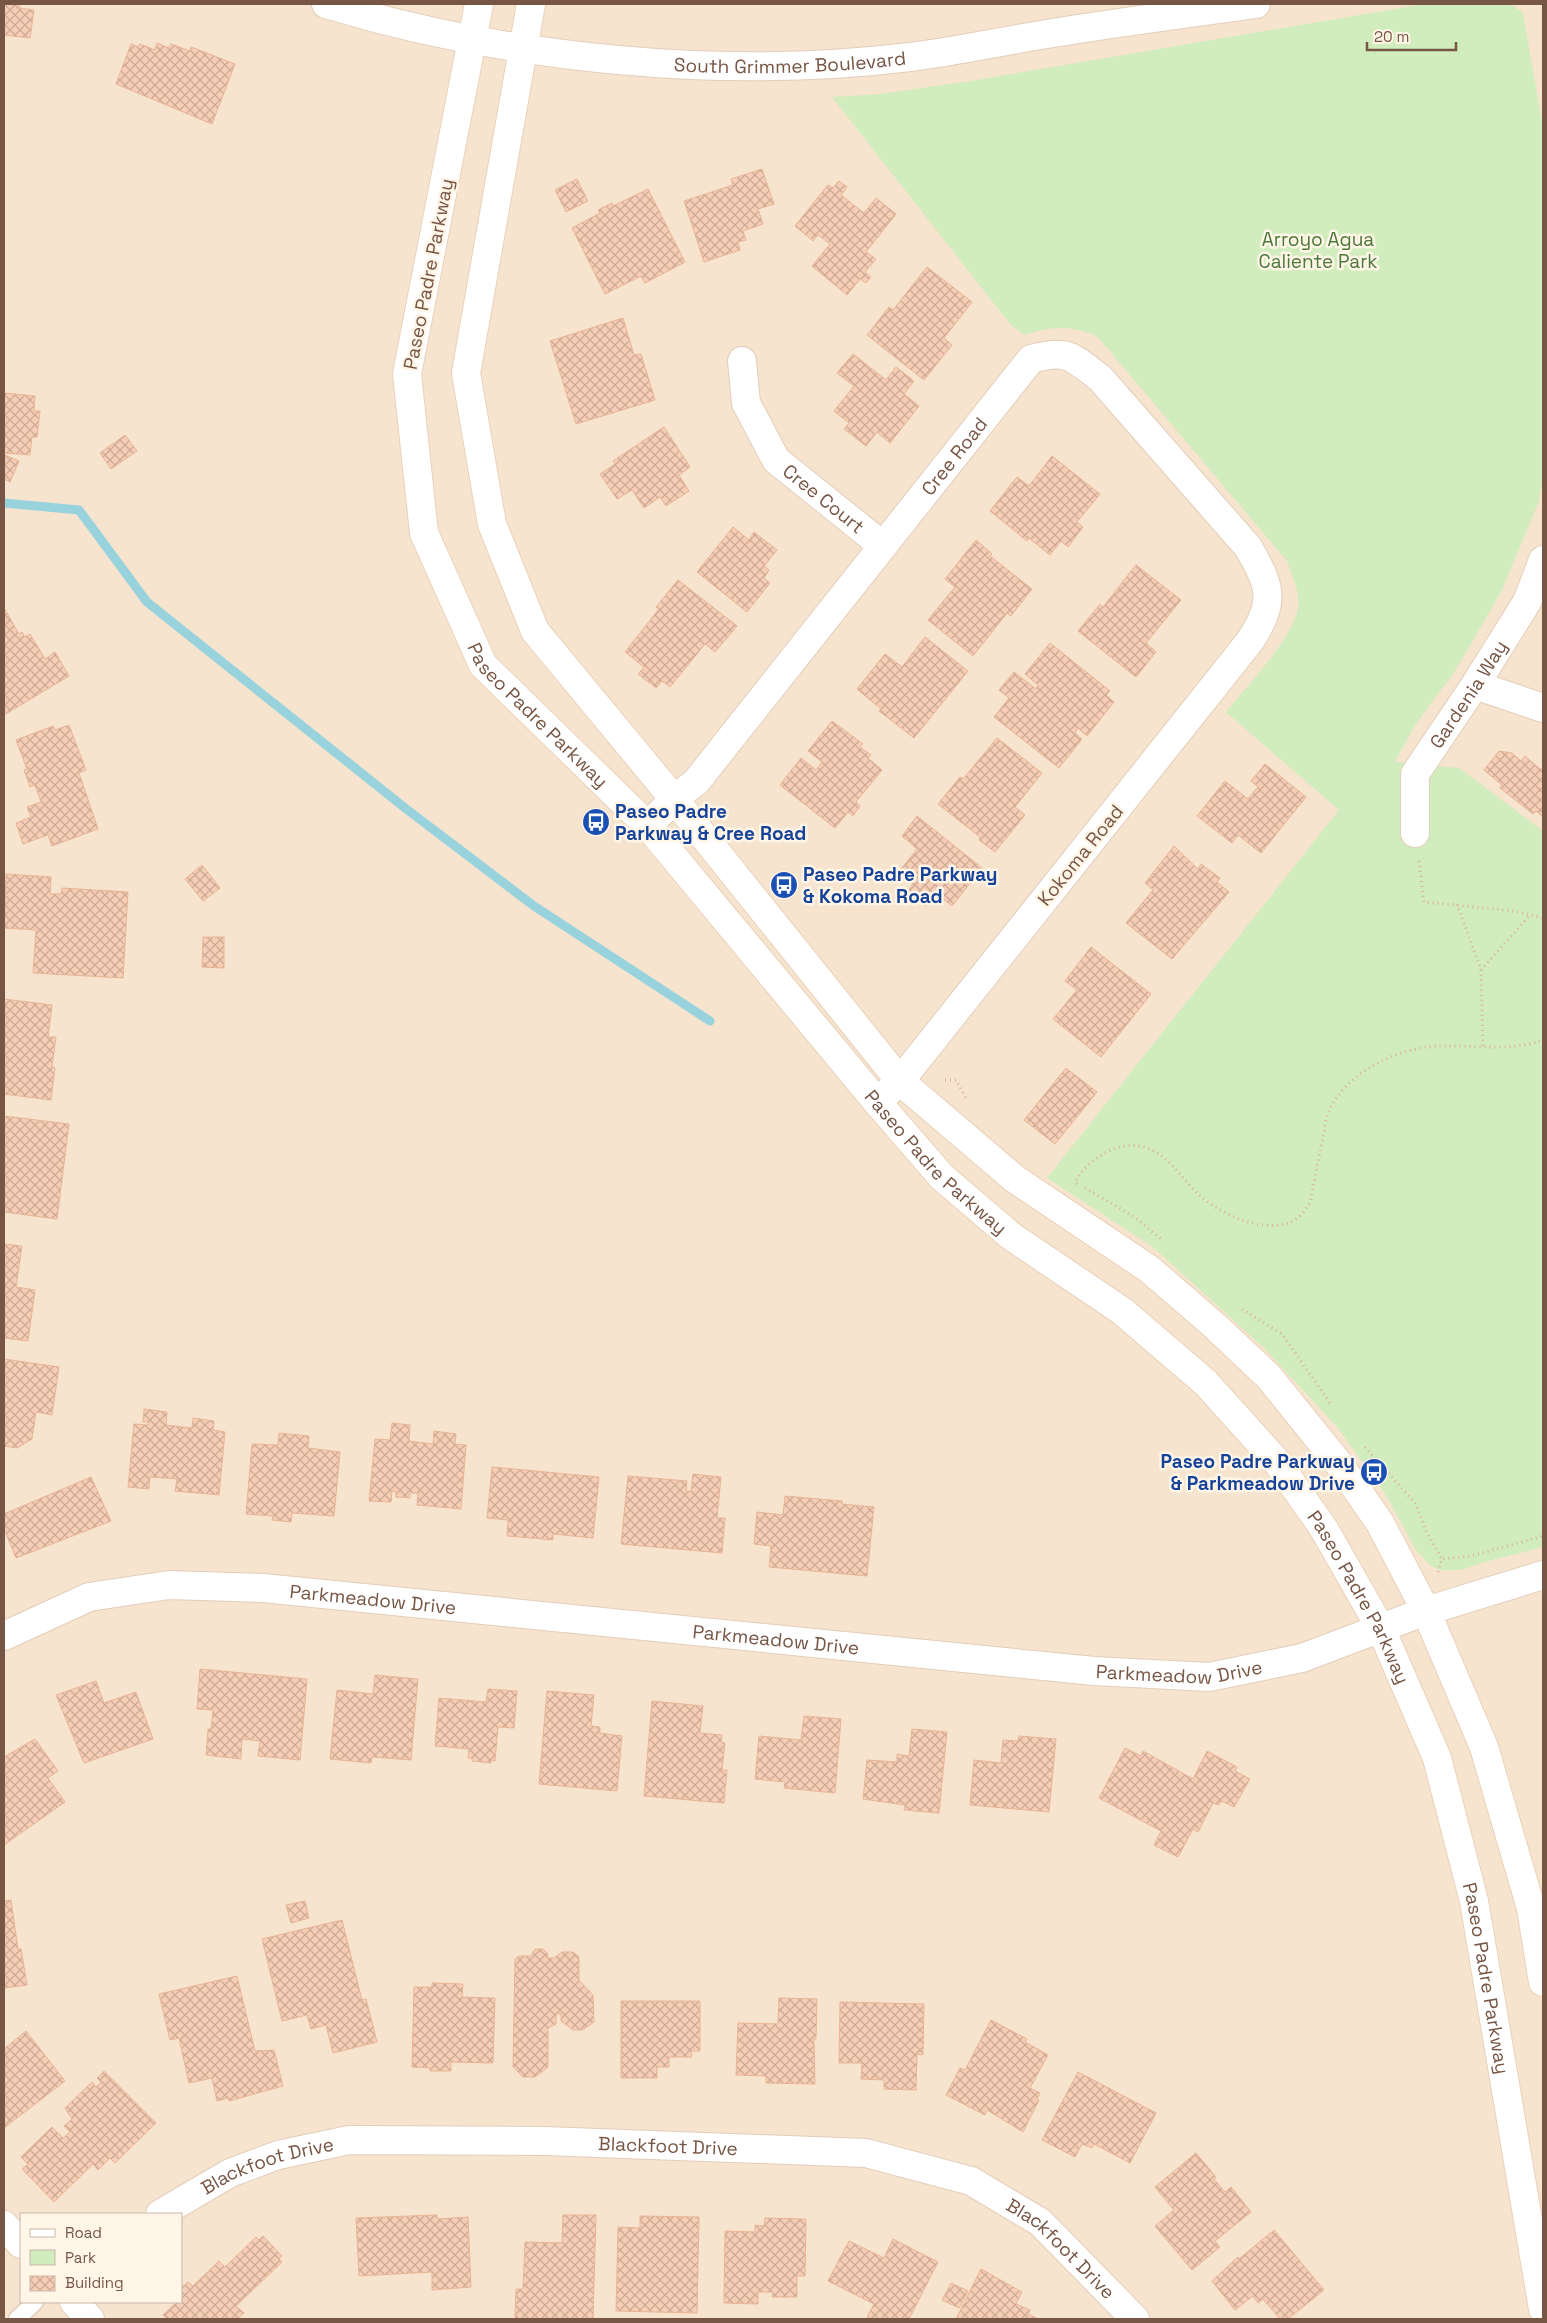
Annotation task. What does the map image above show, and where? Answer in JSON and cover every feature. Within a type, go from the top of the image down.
[{"type":"street","name":"South Grimmer Boulevard","points":[[326,4],[366,16],[523,47],[642,62],[721,65],[823,64],[910,57],[1053,33],[1256,4]]},
{"type":"street","name":"Paseo Padre Parkway","points":[[479,4],[407,374],[424,533],[483,665],[648,826],[877,1102],[942,1177],[1011,1236],[1122,1311],[1206,1383],[1277,1462],[1324,1529],[1381,1629],[1437,1758],[1474,1901],[1543,2309]]},
{"type":"street","name":"Paseo Padre Parkway","points":[[531,4],[466,373],[492,524],[535,631],[674,799],[900,1081],[1015,1179],[1149,1269],[1215,1326],[1270,1377],[1340,1464],[1380,1523],[1426,1611],[1484,1746],[1531,1908],[1543,1982]]},
{"type":"street","name":"Cree Road","points":[[648,826],[674,799],[696,782],[1031,359],[1054,353],[1072,356],[1100,378],[1248,547],[1265,576],[1268,599]]},
{"type":"street","name":"Cree Court","points":[[742,362],[746,403],[776,460],[883,546]]},
{"type":"street","name":"Gardenia Way","points":[[1415,833],[1415,774],[1475,685],[1527,602],[1543,560]]},
{"type":"street","name":"Kokoma Road","points":[[877,1102],[900,1081],[1250,641],[1264,620],[1268,599]]},
{"type":"street","points":[[1475,685],[1543,708]]},
{"type":"street","name":"Parkmeadow Drive","points":[[4,1636],[89,1597],[169,1585],[263,1588],[1094,1671],[1209,1677],[1302,1658],[1426,1611],[1543,1575]]},
{"type":"street","name":"Blackfoot Drive","points":[[162,2213],[230,2173],[278,2155],[349,2140],[545,2142],[866,2153],[971,2181],[1040,2222],[1134,2319]]},
{"type":"street","points":[[4,2224],[20,2243]]},
{"type":"street","points":[[75,2303],[90,2319]]},
{"type":"lane","points":[[17,2319],[34,2303]]},
{"type":"path","points":[[1415,833],[1424,902],[1457,904],[1543,918]]},
{"type":"path","points":[[1457,904],[1481,970],[1483,1047]]},
{"type":"path","points":[[1481,970],[1530,915]]},
{"type":"path","points":[[1167,1245],[1136,1218],[1075,1182],[1080,1172],[1103,1154],[1116,1147],[1133,1146],[1152,1150],[1200,1196],[1241,1219],[1259,1224],[1274,1225],[1291,1222],[1302,1214],[1310,1203],[1328,1112],[1342,1092],[1367,1068],[1393,1055],[1419,1047],[1483,1047],[1499,1049],[1532,1044],[1543,1040]]},
{"type":"path","points":[[1236,1306],[1282,1334],[1331,1404]]},
{"type":"path","points":[[1360,1442],[1416,1504],[1426,1533],[1442,1559],[1426,1611]]},
{"type":"path","points":[[1442,1559],[1471,1556],[1543,1536]]},
{"type":"shaded area","points":[[4,4],[1543,4],[1543,2319],[4,2319]]},
{"type":"green space","name":"Arroyo Agua Caliente Park","points":[[1424,4],[1510,4],[1523,13],[1543,128],[1543,477],[1539,501],[1501,592],[1455,671],[1415,725],[1395,762],[1459,768],[1543,831],[1543,1547],[1461,1570],[1440,1570],[1431,1566],[1416,1550],[1387,1497],[1338,1428],[1264,1348],[1153,1247],[1047,1178],[1339,810],[1226,712],[1278,649],[1294,621],[1299,603],[1287,561],[1097,336],[1069,328],[1052,328],[1024,335],[1010,324],[832,97],[880,94],[971,81]]},
{"type":"building","points":[[4,4],[20,4],[19,8],[34,10],[30,38],[4,35]]},
{"type":"building","points":[[157,43],[169,48],[171,44],[190,51],[191,47],[235,64],[212,124],[116,84],[131,44],[138,47],[140,44],[155,50]]},
{"type":"building","points":[[762,169],[774,204],[758,209],[763,224],[743,231],[746,240],[738,242],[740,250],[704,262],[684,201],[733,185],[731,179]]},
{"type":"building","points":[[577,179],[588,201],[566,212],[555,190]]},
{"type":"building","points":[[839,181],[847,187],[841,195],[864,213],[876,198],[896,214],[866,252],[876,259],[865,272],[871,277],[866,283],[860,279],[847,295],[812,266],[830,244],[818,235],[813,241],[795,226],[828,185],[833,188]]},
{"type":"building","points":[[648,189],[685,262],[645,283],[641,276],[605,294],[572,228],[600,213],[598,210],[612,203],[613,206]]},
{"type":"building","points":[[927,267],[972,302],[944,338],[952,345],[924,380],[867,335],[889,307],[893,310]]},
{"type":"building","points":[[623,318],[634,355],[641,354],[655,400],[576,424],[550,341]]},
{"type":"building","points":[[853,354],[886,380],[896,367],[914,381],[904,394],[919,406],[890,443],[877,432],[866,446],[844,429],[849,423],[834,411],[854,386],[837,373]]},
{"type":"building","points":[[4,393],[35,396],[34,411],[40,411],[37,437],[32,437],[30,455],[4,453]]},
{"type":"building","points":[[664,427],[690,467],[679,475],[689,491],[666,506],[660,497],[644,508],[632,490],[617,499],[600,474],[615,464],[613,461]]},
{"type":"building","points":[[125,435],[137,451],[111,469],[100,453]]},
{"type":"building","points":[[5,455],[19,461],[10,482],[4,479]]},
{"type":"building","points":[[1052,456],[1100,494],[1077,522],[1083,527],[1068,547],[1061,541],[1050,555],[1029,538],[1027,541],[990,511],[1017,477],[1029,486]]},
{"type":"building","points":[[733,527],[749,540],[754,532],[777,550],[764,566],[769,570],[764,578],[770,583],[747,612],[697,572]]},
{"type":"building","points":[[976,540],[992,554],[990,556],[1032,589],[1011,616],[1007,613],[973,656],[928,620],[955,587],[945,579]]},
{"type":"building","points":[[1136,565],[1181,600],[1146,643],[1156,652],[1136,677],[1078,631],[1100,604],[1103,607]]},
{"type":"building","points":[[678,580],[737,626],[715,652],[705,644],[670,687],[662,681],[656,688],[638,674],[644,667],[625,652],[659,609],[656,607]]},
{"type":"building","points":[[4,608],[19,634],[22,632],[25,637],[30,634],[45,659],[55,652],[69,676],[4,715]]},
{"type":"building","points":[[925,637],[968,671],[914,738],[879,711],[881,709],[857,689],[885,654],[902,667]]},
{"type":"building","points":[[1050,643],[1110,691],[1106,695],[1114,702],[1087,736],[1078,728],[1075,733],[1082,739],[1059,768],[994,717],[1009,698],[999,690],[1014,672],[1036,689],[1038,685],[1025,674]]},
{"type":"building","points":[[832,721],[863,744],[860,747],[871,755],[868,758],[882,770],[856,802],[860,806],[853,816],[848,812],[835,828],[780,785],[801,758],[816,770],[822,762],[808,751]]},
{"type":"building","points":[[69,725],[86,770],[79,773],[98,829],[52,846],[48,835],[23,844],[16,823],[31,817],[27,807],[41,802],[35,785],[30,787],[24,770],[27,769],[16,740],[53,726],[55,730]]},
{"type":"building","points":[[997,738],[1042,773],[1015,807],[1025,815],[995,852],[979,840],[980,837],[938,804],[960,777],[963,779]]},
{"type":"building","points":[[1499,751],[1512,753],[1521,761],[1525,756],[1540,769],[1543,769],[1543,817],[1536,811],[1533,814],[1500,788],[1502,785],[1484,770]]},
{"type":"building","points":[[1265,764],[1306,797],[1261,853],[1238,835],[1232,843],[1197,816],[1225,781],[1248,799],[1258,787],[1251,781]]},
{"type":"building","points":[[917,816],[982,868],[952,906],[937,894],[926,906],[907,892],[913,884],[898,873],[917,849],[902,836]]},
{"type":"building","points":[[1174,846],[1198,869],[1201,864],[1220,878],[1217,882],[1229,892],[1172,959],[1126,923],[1153,890],[1145,883]]},
{"type":"building","points":[[202,865],[220,888],[203,901],[185,879]]},
{"type":"building","points":[[6,874],[51,877],[50,894],[61,894],[62,888],[128,892],[123,978],[33,973],[36,930],[4,928]]},
{"type":"building","points":[[203,937],[224,937],[224,968],[202,967]]},
{"type":"building","points":[[1091,947],[1151,994],[1101,1057],[1053,1019],[1077,990],[1065,981]]},
{"type":"building","points":[[4,999],[52,1005],[48,1037],[56,1037],[52,1067],[55,1068],[51,1100],[4,1094]]},
{"type":"building","points":[[1066,1068],[1097,1092],[1055,1144],[1024,1120]]},
{"type":"building","points":[[4,1116],[69,1124],[57,1219],[4,1212]]},
{"type":"building","points":[[4,1244],[22,1246],[16,1287],[35,1290],[28,1341],[4,1338]]},
{"type":"building","points":[[4,1359],[59,1367],[52,1415],[36,1412],[32,1439],[17,1448],[4,1446]]},
{"type":"building","points":[[144,1409],[167,1412],[166,1425],[192,1428],[193,1418],[214,1421],[213,1430],[225,1432],[219,1495],[175,1491],[177,1479],[150,1477],[149,1489],[128,1487],[134,1424],[148,1425],[148,1422],[143,1422]]},
{"type":"building","points":[[392,1423],[410,1425],[409,1441],[433,1444],[434,1431],[456,1434],[455,1444],[466,1445],[461,1509],[417,1505],[418,1493],[410,1493],[410,1498],[396,1497],[396,1492],[392,1491],[391,1502],[369,1501],[375,1439],[390,1440]]},
{"type":"building","points":[[279,1433],[309,1436],[308,1448],[340,1452],[334,1516],[292,1513],[291,1522],[272,1520],[273,1516],[246,1514],[252,1444],[278,1445]]},
{"type":"building","points":[[492,1467],[599,1477],[593,1538],[553,1534],[553,1540],[507,1536],[508,1520],[487,1518]]},
{"type":"building","points":[[693,1474],[721,1477],[717,1518],[725,1518],[722,1553],[621,1544],[628,1476],[687,1481],[686,1491],[691,1491]]},
{"type":"building","points":[[91,1477],[111,1521],[16,1558],[4,1529],[4,1514]]},
{"type":"building","points":[[785,1496],[842,1501],[842,1504],[874,1507],[867,1576],[769,1567],[771,1546],[754,1544],[757,1512],[783,1515]]},
{"type":"building","points":[[200,1669],[307,1679],[300,1760],[258,1756],[260,1741],[242,1739],[241,1759],[206,1755],[208,1729],[211,1729],[213,1710],[197,1709]]},
{"type":"building","points":[[375,1675],[418,1679],[411,1760],[372,1757],[371,1763],[330,1759],[337,1690],[373,1694]]},
{"type":"building","points":[[96,1681],[104,1703],[136,1692],[153,1739],[84,1763],[56,1695]]},
{"type":"building","points":[[488,1689],[517,1691],[514,1728],[498,1727],[495,1761],[491,1760],[491,1763],[472,1761],[472,1758],[468,1758],[469,1749],[435,1746],[439,1698],[486,1702]]},
{"type":"building","points":[[547,1691],[594,1695],[591,1726],[600,1727],[600,1733],[622,1736],[617,1791],[539,1784]]},
{"type":"building","points":[[652,1701],[703,1706],[700,1733],[722,1735],[721,1742],[725,1743],[722,1770],[727,1770],[724,1803],[644,1796]]},
{"type":"building","points":[[804,1716],[841,1719],[835,1793],[784,1788],[785,1782],[755,1779],[759,1736],[801,1740]]},
{"type":"building","points":[[912,1729],[947,1732],[939,1813],[904,1810],[905,1805],[863,1799],[867,1760],[897,1762],[897,1754],[909,1756]]},
{"type":"building","points":[[1019,1736],[1056,1739],[1049,1812],[970,1805],[974,1760],[1001,1763],[1003,1740],[1018,1741]]},
{"type":"building","points":[[35,1739],[58,1771],[48,1778],[65,1802],[4,1845],[4,1757]]},
{"type":"building","points":[[1125,1748],[1141,1756],[1143,1751],[1193,1779],[1207,1751],[1237,1767],[1235,1771],[1250,1779],[1234,1807],[1221,1801],[1219,1805],[1213,1803],[1198,1832],[1193,1829],[1178,1857],[1154,1845],[1161,1831],[1099,1798]]},
{"type":"building","points":[[11,1900],[18,1949],[21,1949],[27,1985],[4,1988],[4,1901]]},
{"type":"building","points":[[305,1901],[309,1918],[291,1923],[286,1905]]},
{"type":"building","points":[[342,1920],[362,2000],[366,1999],[377,2042],[333,2053],[326,2025],[311,2029],[307,2015],[282,2021],[262,1939]]},
{"type":"building","points":[[535,1949],[543,1949],[548,1954],[547,1958],[554,1958],[562,1952],[573,1952],[579,1957],[579,1980],[593,1995],[594,2022],[582,2030],[573,2030],[561,2021],[561,2014],[556,2014],[556,2024],[548,2028],[548,2067],[535,2077],[523,2077],[513,2067],[515,1959],[519,1956],[531,1956]]},
{"type":"building","points":[[237,1976],[255,2051],[274,2050],[283,2086],[229,2101],[229,2098],[217,2101],[212,2078],[189,2083],[179,2038],[170,2040],[159,1994]]},
{"type":"building","points":[[432,1983],[463,1984],[462,1997],[495,1998],[493,2063],[451,2062],[451,2071],[430,2071],[430,2068],[412,2067],[414,1987],[432,1987]]},
{"type":"building","points":[[779,1998],[817,1999],[816,2039],[814,2039],[815,2084],[766,2083],[766,2076],[736,2075],[738,2023],[778,2024]]},
{"type":"building","points":[[621,2001],[700,2001],[700,2051],[691,2051],[692,2057],[669,2057],[669,2067],[657,2067],[657,2078],[621,2078]]},
{"type":"building","points":[[840,2002],[924,2004],[923,2055],[917,2054],[916,2090],[884,2089],[884,2080],[861,2079],[862,2063],[839,2063]]},
{"type":"building","points":[[991,2020],[1027,2039],[1025,2042],[1048,2055],[1030,2088],[1040,2093],[1037,2099],[1039,2100],[1023,2132],[987,2110],[985,2115],[946,2095],[960,2068],[965,2070]]},
{"type":"building","points":[[26,2031],[65,2081],[4,2128],[4,2049]]},
{"type":"building","points":[[104,2071],[156,2123],[115,2163],[110,2158],[98,2170],[93,2164],[54,2202],[22,2169],[28,2164],[21,2157],[52,2127],[63,2138],[70,2132],[64,2126],[72,2119],[65,2108],[92,2082],[96,2087],[101,2082],[97,2078]]},
{"type":"building","points":[[1078,2072],[1156,2113],[1130,2163],[1094,2144],[1092,2148],[1082,2144],[1075,2157],[1042,2140]]},
{"type":"building","points":[[1196,2153],[1216,2177],[1214,2179],[1225,2192],[1231,2187],[1251,2212],[1215,2241],[1220,2247],[1192,2270],[1155,2226],[1174,2210],[1155,2187]]},
{"type":"building","points":[[437,2215],[437,2219],[468,2217],[471,2287],[432,2290],[432,2272],[359,2276],[356,2218]]},
{"type":"building","points":[[563,2215],[596,2215],[593,2319],[515,2319],[516,2289],[523,2289],[525,2242],[562,2243]]},
{"type":"building","points":[[640,2216],[699,2217],[697,2313],[616,2311],[618,2227],[640,2228]]},
{"type":"building","points":[[765,2218],[806,2219],[805,2276],[797,2276],[797,2297],[772,2297],[773,2292],[758,2292],[758,2304],[724,2303],[725,2231],[755,2232],[755,2225],[764,2226]]},
{"type":"building","points":[[1274,2230],[1324,2290],[1288,2319],[1280,2319],[1263,2299],[1258,2303],[1253,2296],[1235,2310],[1212,2281],[1238,2257],[1239,2259]]},
{"type":"building","points":[[263,2236],[282,2256],[279,2259],[282,2262],[236,2306],[244,2313],[237,2319],[167,2319],[163,2315],[176,2303],[182,2303],[182,2287],[188,2282],[193,2286],[219,2261],[225,2267],[256,2237],[259,2240]]},
{"type":"building","points":[[893,2239],[938,2262],[909,2319],[873,2319],[867,2317],[874,2304],[828,2281],[849,2241],[884,2258]]},
{"type":"building","points":[[981,2269],[1022,2292],[1016,2304],[1030,2310],[1028,2314],[1038,2319],[956,2319]]},
{"type":"building","points":[[951,2283],[968,2291],[959,2308],[942,2300]]},
{"type":"waterway","points":[[4,503],[79,510],[147,602],[405,808],[534,906],[710,1021]]},
{"type":"place","name":"Paseo Padre Parkway & Cree Road","points":[[596,822]]},
{"type":"place","name":"Paseo Padre Parkway & Kokoma Road","points":[[784,885]]},
{"type":"place","name":"Paseo Padre Parkway & Parkmeadow Drive","points":[[1374,1472]]}]
